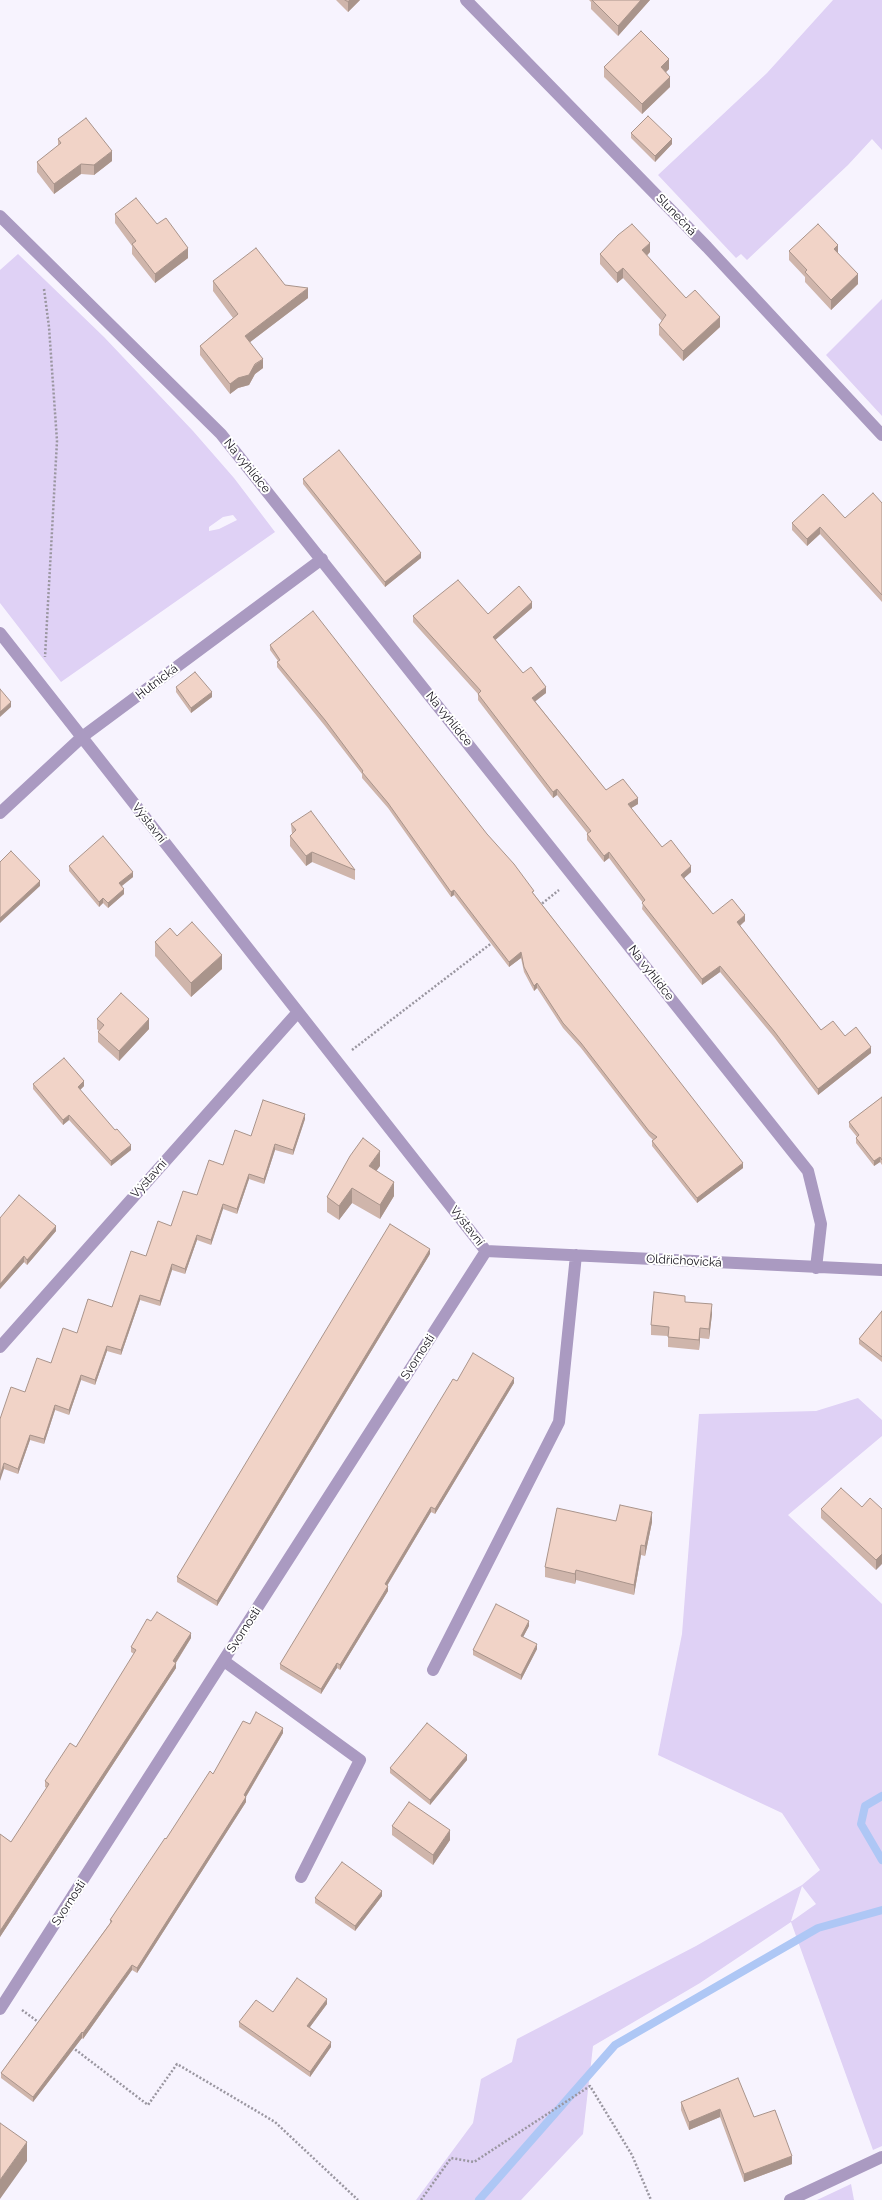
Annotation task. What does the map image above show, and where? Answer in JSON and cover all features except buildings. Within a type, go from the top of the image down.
[{"type":"street","name":"Slunečná","points":[[466,0],[707,247],[882,435]]},
{"type":"street","name":"Na vyhlídce","points":[[0,216],[221,434],[808,1171],[821,1224],[816,1268]]},
{"type":"street","name":"Hutnická","points":[[0,813],[82,737],[322,559]]},
{"type":"street","name":"Výstavní","points":[[0,633],[486,1251]]},
{"type":"street","name":"Výstavní","points":[[0,1347],[298,1012]]},
{"type":"street","name":"Oldřichovická","points":[[486,1251],[882,1270]]},
{"type":"street","name":"Svornosti","points":[[0,2009],[8,1999],[486,1251]]},
{"type":"street","points":[[433,1670],[559,1422],[576,1255]]},
{"type":"street","points":[[224,1661],[360,1760],[301,1877]]},
{"type":"street","points":[[790,2200],[882,2157]]},
{"type":"path","points":[[40,255],[49,327],[57,441],[48,640],[41,685]]},
{"type":"path","points":[[538,907],[575,878]]},
{"type":"path","points":[[337,1062],[494,941]]},
{"type":"path","points":[[8,1999],[44,2026]]},
{"type":"path","points":[[69,2045],[148,2106],[177,2064],[275,2122],[358,2200]]},
{"type":"path","points":[[421,2200],[452,2158],[474,2162],[590,2086],[632,2155],[651,2200]]},
{"type":"shaded area","points":[[833,0],[882,0],[882,150],[872,139],[848,165],[747,260],[741,254],[736,258],[658,175],[767,73]]},
{"type":"shaded area","points":[[18,254],[104,337],[193,431],[234,478],[275,532],[61,682],[0,603],[0,270]],"holes":[[[233,515],[237,520],[219,529],[209,531],[209,527],[223,517]]]},
{"type":"shaded area","points":[[882,299],[882,416],[826,355]]},
{"type":"shaded area","points":[[858,1398],[882,1420],[882,1436],[788,1515],[882,1604],[882,2146],[873,2150],[791,1922],[700,1983],[593,2046],[583,2134],[521,2200],[416,2200],[473,2123],[481,2079],[512,2062],[517,2039],[696,1946],[802,1885],[820,1870],[782,1813],[658,1755],[682,1634],[699,1414],[816,1411]],"holes":[[[802,1886],[816,1904],[792,1921],[791,1921]]]},
{"type":"shaded area","points":[[851,2184],[854,2200],[817,2200]]},
{"type":"waterway","points":[[882,1796],[865,1806],[861,1824],[882,1860]]},
{"type":"waterway","points":[[479,2200],[615,2045],[818,1928],[882,1910]]}]
